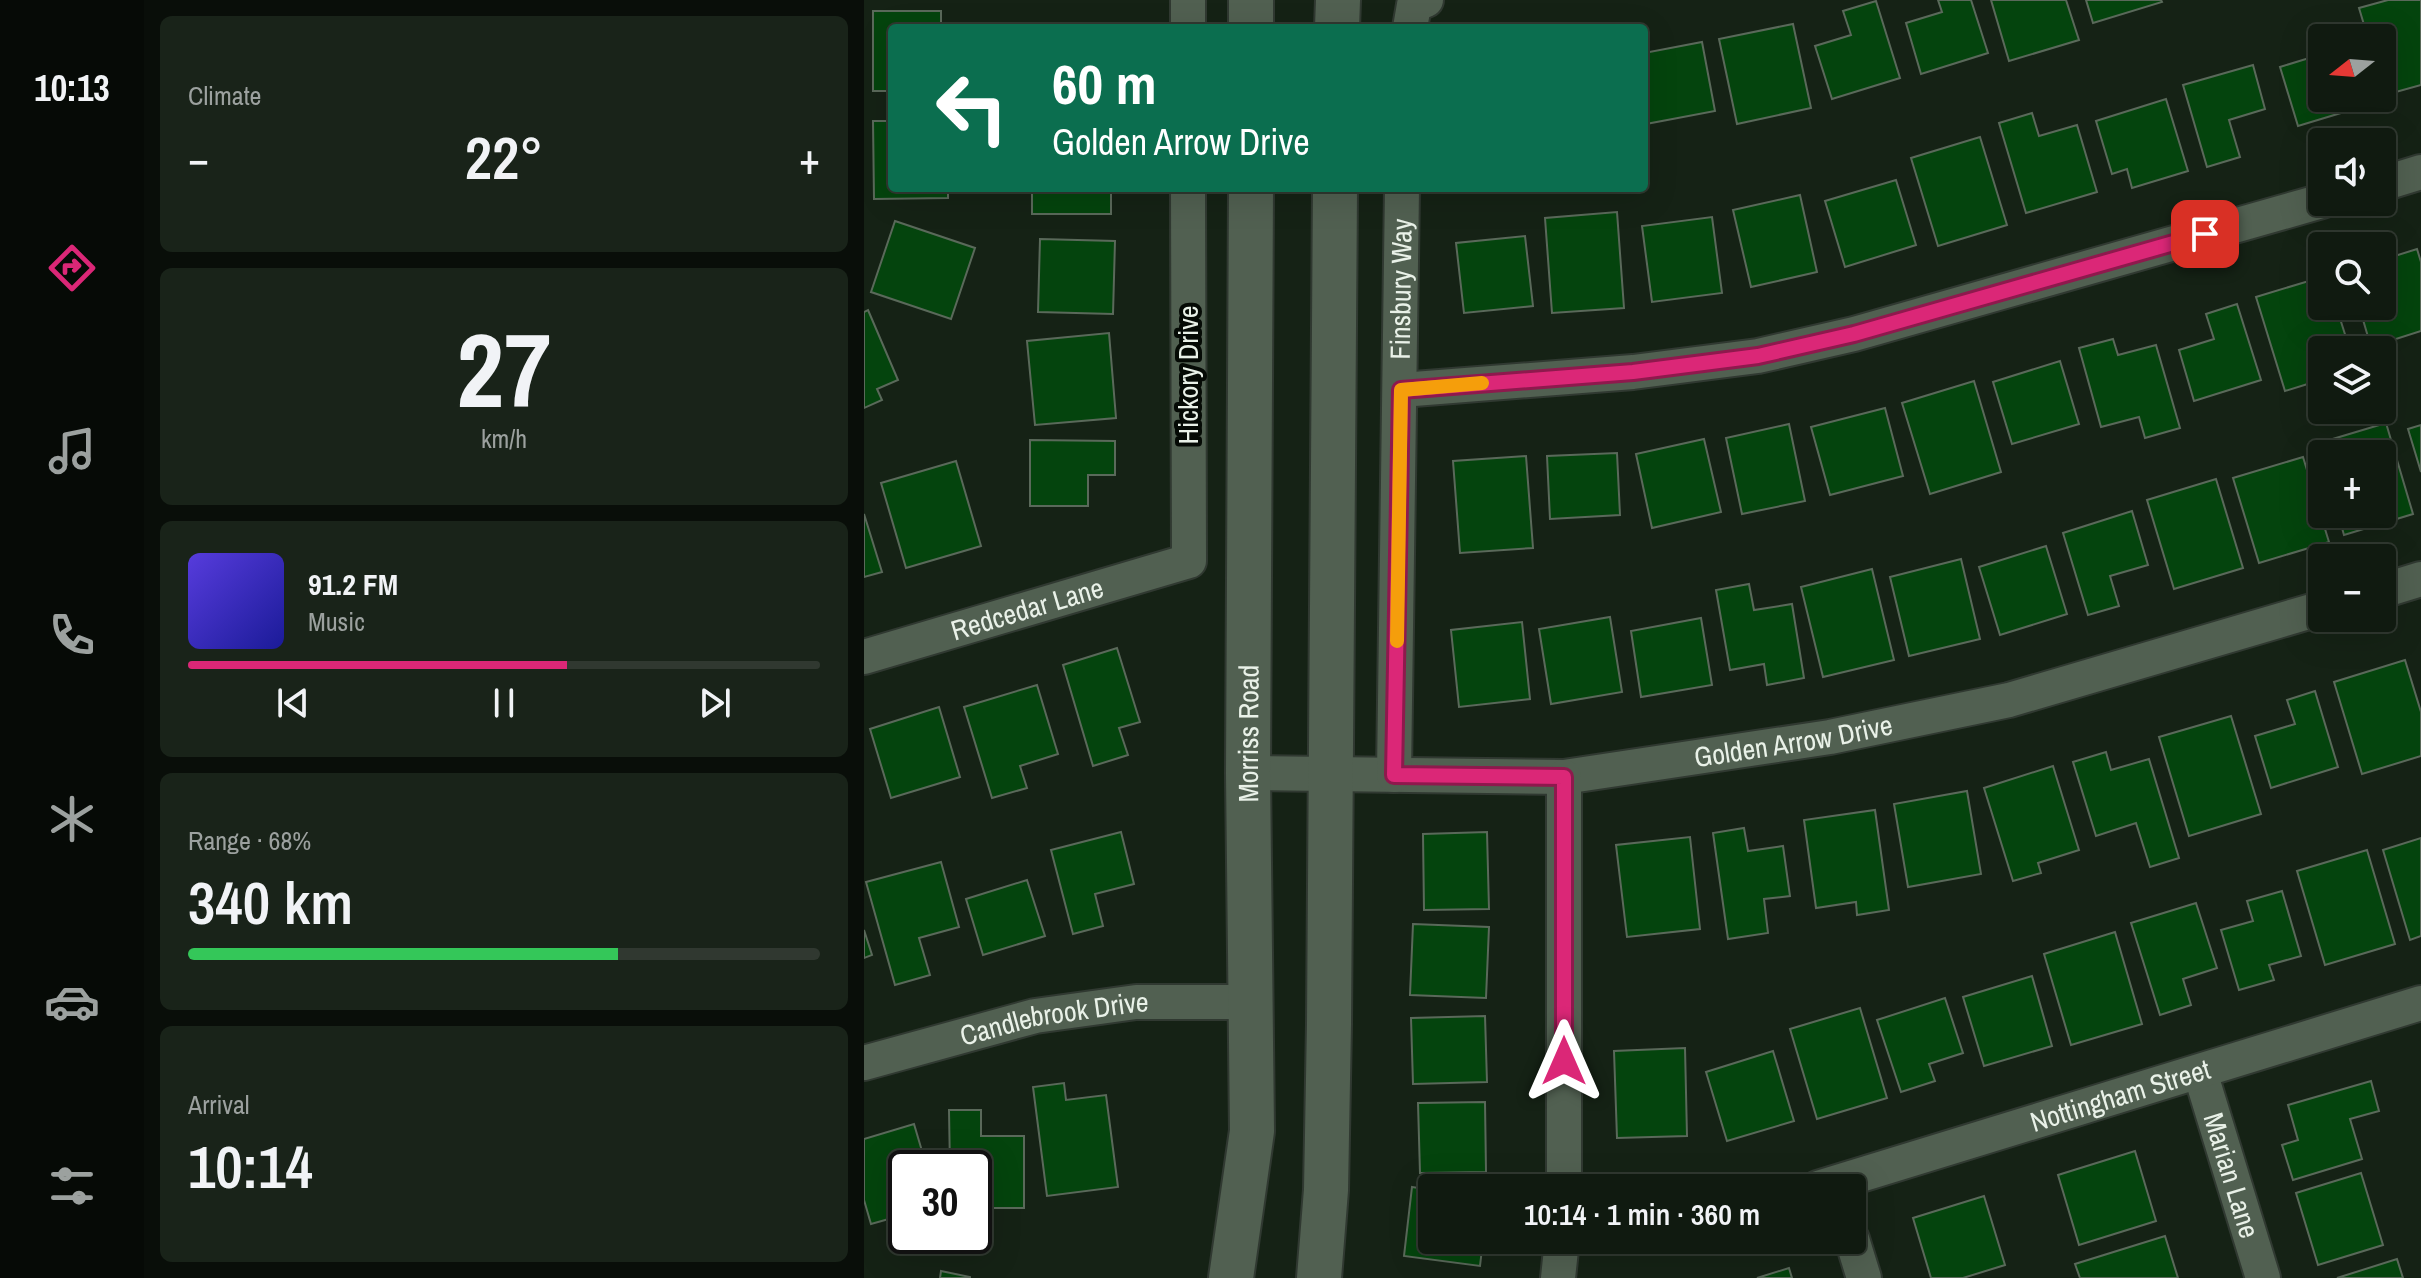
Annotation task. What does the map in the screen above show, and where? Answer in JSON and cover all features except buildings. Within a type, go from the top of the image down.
[{"type":"main road","points":[[1251,0],[1251,24]]},
{"type":"main road","points":[[1337,24],[1338,0]]},
{"type":"main road","name":"Morriss Road","points":[[1231,1278],[1252,1131],[1248,773],[1251,192]]},
{"type":"main road","points":[[1319,1278],[1326,1190],[1332,882],[1329,775],[1335,192]]},
{"type":"street","points":[[1188,0],[1188,24]]},
{"type":"street","points":[[2396,180],[2421,172]]},
{"type":"street","name":"Hickory Drive","points":[[1188,192],[1189,561]]},
{"type":"street","name":"Finsbury Way","points":[[1394,775],[1402,192]]},
{"type":"street","points":[[1401,390],[1633,372],[1758,356],[1854,334],[2308,205]]},
{"type":"street","name":"Redcedar Lane","points":[[864,657],[1189,561]]},
{"type":"street","points":[[2396,587],[2421,579]]},
{"type":"street","name":"Golden Arrow Drive","points":[[1248,773],[1564,777],[1830,737],[2009,700],[2308,612]]},
{"type":"street","points":[[1564,777],[1564,1174]]},
{"type":"street","name":"Candlebrook Drive","points":[[864,1063],[1035,1016],[1136,1002],[1249,1002]]},
{"type":"street","name":"Nottingham Street","points":[[1866,1175],[2421,1003]]},
{"type":"street","name":"Marian Lane","points":[[2200,1072],[2263,1278]]},
{"type":"street","points":[[1558,1278],[1561,1254]]},
{"type":"street","points":[[1857,1254],[1864,1278]]},
{"type":"slow traffic","points":[[1397,641],[1401,390],[1482,383]]},
{"type":"route","points":[[1564,1061],[1564,777],[1394,775],[1401,390],[1633,372],[1758,356],[1854,334],[2205,234]]}]
